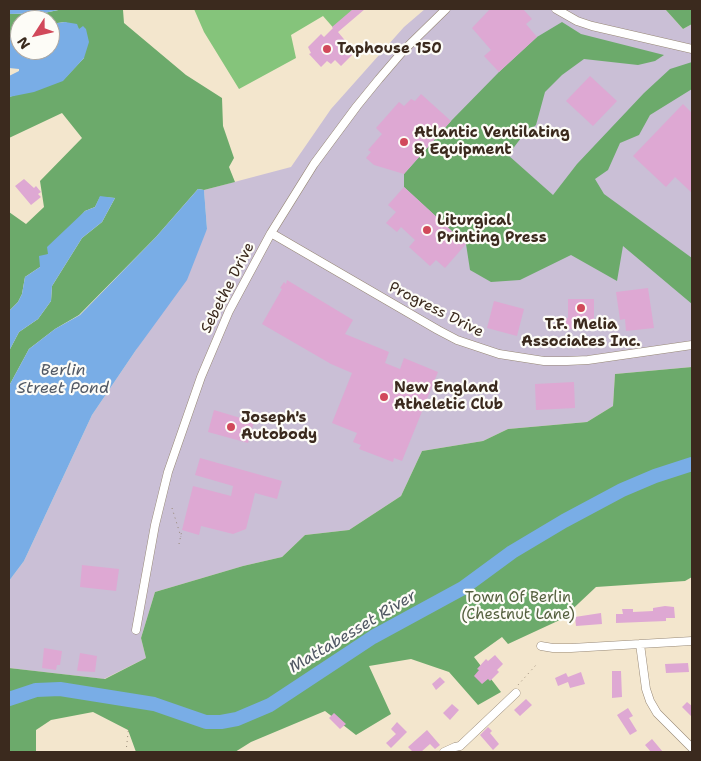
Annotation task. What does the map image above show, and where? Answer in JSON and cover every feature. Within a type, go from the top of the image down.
[{"type":"street","name":"Sebethe Drive","points":[[136,630],[158,509],[186,415],[200,377],[229,311],[271,233],[314,164],[357,106],[403,51],[446,9]]},
{"type":"street","points":[[556,9],[577,21],[592,26],[692,48]]},
{"type":"street","name":"Progress Drive","points":[[271,233],[438,330],[457,340],[499,354],[544,361],[567,361],[692,345]]},
{"type":"street","points":[[541,646],[571,648],[692,641]]},
{"type":"street","points":[[640,644],[646,689],[650,701],[657,713],[692,748]]},
{"type":"street","points":[[444,752],[464,748],[517,689]]},
{"type":"path","points":[[172,508],[181,537]]},
{"type":"path","points":[[179,544],[182,530]]},
{"type":"path","points":[[517,689],[536,666]]},
{"type":"path","points":[[126,752],[129,724]]},
{"type":"shaded area","points":[[425,9],[665,9],[683,29],[692,24],[692,367],[615,374],[613,406],[587,422],[508,429],[483,441],[422,451],[401,496],[349,530],[305,535],[282,557],[243,566],[155,592],[141,638],[146,658],[104,679],[9,668],[9,581],[24,561],[92,415],[136,350],[207,229],[204,190],[291,167],[331,109],[404,27]]},
{"type":"green space","points":[[125,9],[123,10],[124,23],[186,75],[222,98],[223,126],[234,158],[229,167],[235,182],[204,190],[198,189],[156,237],[79,315],[55,329],[29,349],[9,386],[9,351],[19,332],[38,319],[51,301],[52,286],[82,238],[102,222],[115,198],[100,197],[95,207],[85,211],[48,254],[40,267],[25,277],[22,294],[18,302],[9,311],[9,212],[26,224],[44,207],[40,181],[82,138],[62,113],[9,138],[9,97],[63,80],[84,58],[79,29],[65,22],[60,23],[60,10],[58,10]]},
{"type":"green space","points":[[194,9],[363,9],[337,32],[323,16],[291,35],[296,58],[239,89],[204,32]]},
{"type":"green space","points":[[665,9],[692,9],[692,24],[683,29]]},
{"type":"green space","points":[[9,14],[10,14],[9,34]]},
{"type":"green space","points":[[562,22],[581,34],[664,55],[655,61],[638,65],[584,59],[562,75],[545,92],[536,125],[521,138],[508,155],[553,195],[577,164],[644,93],[670,69],[692,62],[692,89],[650,115],[639,135],[620,143],[608,170],[595,179],[604,194],[692,258],[692,304],[623,246],[617,281],[571,255],[520,280],[491,282],[470,270],[466,244],[404,187],[404,174],[451,121],[499,72],[537,37]]},
{"type":"green space","name":"Town Of Berlin (Chestnut Lane)","points":[[692,367],[692,577],[685,581],[596,587],[562,619],[508,644],[502,637],[474,657],[501,692],[478,705],[449,672],[411,659],[369,666],[391,714],[356,735],[325,711],[251,742],[235,752],[136,752],[128,730],[93,712],[51,720],[36,730],[36,752],[9,752],[9,668],[105,679],[146,658],[141,638],[155,592],[243,566],[282,557],[305,535],[349,530],[401,496],[422,451],[483,441],[508,429],[587,422],[613,406],[615,374]]},
{"type":"water","points":[[9,9],[63,9],[10,10],[9,14]]},
{"type":"water","points":[[60,23],[77,24],[79,29],[83,26],[86,29],[89,42],[84,58],[63,81],[34,92],[9,97],[9,76],[19,71],[19,69],[9,68],[9,34],[10,60],[60,60]]},
{"type":"water","name":"Berlin Street Pond","points":[[198,189],[204,190],[207,229],[187,280],[92,415],[24,561],[9,581],[9,386],[29,349],[55,329],[80,315],[156,237]]},
{"type":"water","points":[[100,196],[115,198],[102,222],[82,238],[52,286],[51,301],[38,319],[19,332],[9,351],[9,311],[18,302],[22,294],[25,277],[40,267],[39,256],[48,254],[47,247],[85,211],[95,207]]},
{"type":"building","points":[[353,9],[365,9],[338,32],[348,44],[350,43],[355,52],[341,66],[335,60],[331,64],[327,61],[321,67],[309,54],[311,53],[308,47],[321,34],[324,37],[332,27]]},
{"type":"building","points":[[490,9],[523,9],[532,19],[526,24],[537,37],[499,72],[484,56],[491,50],[472,28]]},
{"type":"building","points":[[590,76],[617,101],[593,126],[566,101]]},
{"type":"building","name":"Atlantic Ventilating & Equipment","points":[[421,94],[451,121],[404,174],[374,165],[366,158],[371,152],[368,150],[382,134],[376,128],[399,102],[404,106],[411,99],[415,101]]},
{"type":"building","points":[[683,104],[692,113],[692,193],[675,177],[666,187],[633,156]]},
{"type":"building","points":[[24,179],[34,188],[36,186],[41,192],[38,194],[41,197],[31,205],[15,186]]},
{"type":"building","name":"Liturgical Printing Press","points":[[404,187],[466,244],[445,268],[436,260],[430,266],[409,247],[415,240],[401,227],[397,232],[386,223],[396,212],[388,205]]},
{"type":"building","points":[[287,280],[353,320],[345,334],[389,352],[385,363],[400,369],[404,358],[438,372],[402,461],[394,458],[393,462],[359,449],[361,445],[353,442],[357,433],[332,423],[352,373],[331,364],[262,324],[282,289],[280,288],[284,282],[286,284]]},
{"type":"building","points":[[648,288],[654,328],[626,331],[625,319],[620,320],[616,292]]},
{"type":"building","name":"T.F. Melia Associates Inc.","points":[[568,299],[594,299],[594,326],[582,326],[582,329],[565,329],[565,318],[568,318]]},
{"type":"building","points":[[494,301],[524,309],[517,336],[487,328]]},
{"type":"building","points":[[574,382],[575,408],[536,410],[535,384]]},
{"type":"building","name":"Joseph's Autobody","points":[[214,410],[254,422],[248,443],[208,432]]},
{"type":"building","points":[[200,458],[282,481],[277,499],[255,493],[246,529],[233,534],[201,526],[199,535],[182,530],[193,486],[231,496],[233,486],[195,475]]},
{"type":"building","points":[[82,565],[119,569],[116,591],[80,587]]},
{"type":"building","points":[[674,607],[675,618],[666,618],[666,621],[616,623],[616,614],[623,614],[622,609],[633,609],[633,612],[653,611],[653,608]]},
{"type":"building","points":[[601,613],[602,624],[576,626],[575,617]]},
{"type":"building","points":[[44,648],[62,651],[60,665],[57,665],[56,670],[42,668]]},
{"type":"building","points":[[80,653],[97,656],[95,672],[77,671]]},
{"type":"building","points":[[495,655],[503,664],[497,670],[499,672],[490,681],[488,679],[482,684],[474,676],[479,670],[477,669],[486,659],[488,661]]},
{"type":"building","points":[[688,663],[689,672],[666,673],[665,664]]},
{"type":"building","points":[[612,671],[621,671],[622,697],[612,698]]},
{"type":"building","points":[[581,672],[585,684],[570,688],[568,682],[558,686],[555,678],[566,673],[568,677]]},
{"type":"building","points":[[440,677],[445,682],[436,690],[432,684]]},
{"type":"building","points":[[526,699],[532,705],[520,716],[514,710]]},
{"type":"building","points":[[687,702],[692,706],[692,717],[682,707]]},
{"type":"building","points":[[452,704],[459,710],[450,720],[443,713]]},
{"type":"building","points":[[628,708],[633,716],[629,718],[637,731],[630,735],[617,715]]},
{"type":"building","points":[[334,713],[346,724],[340,729],[329,718]]},
{"type":"building","points":[[397,722],[407,732],[391,748],[386,743],[396,734],[391,729]]},
{"type":"building","points":[[488,727],[492,731],[490,733],[499,744],[493,750],[480,735]]},
{"type":"building","points":[[427,730],[440,745],[435,749],[430,744],[421,752],[413,752],[408,747]]},
{"type":"building","points":[[652,739],[663,752],[651,752],[645,745]]},
{"type":"waterway","name":"Mattabesset River","points":[[9,699],[36,690],[60,689],[154,704],[206,722],[237,719],[270,705],[373,637],[463,588],[512,552],[564,521],[622,490],[655,476],[692,464]]},
{"type":"place","name":"Taphouse 150","points":[[327,49]]},
{"type":"place","name":"Atlantic Ventilating & Equipment","points":[[404,142]]},
{"type":"place","name":"Liturgical Printing Press","points":[[427,230]]},
{"type":"place","name":"T.F. Melia Associates Inc.","points":[[581,308]]},
{"type":"place","name":"New England Atheletic Club","points":[[384,397]]},
{"type":"place","name":"Joseph's Autobody","points":[[231,427]]}]
